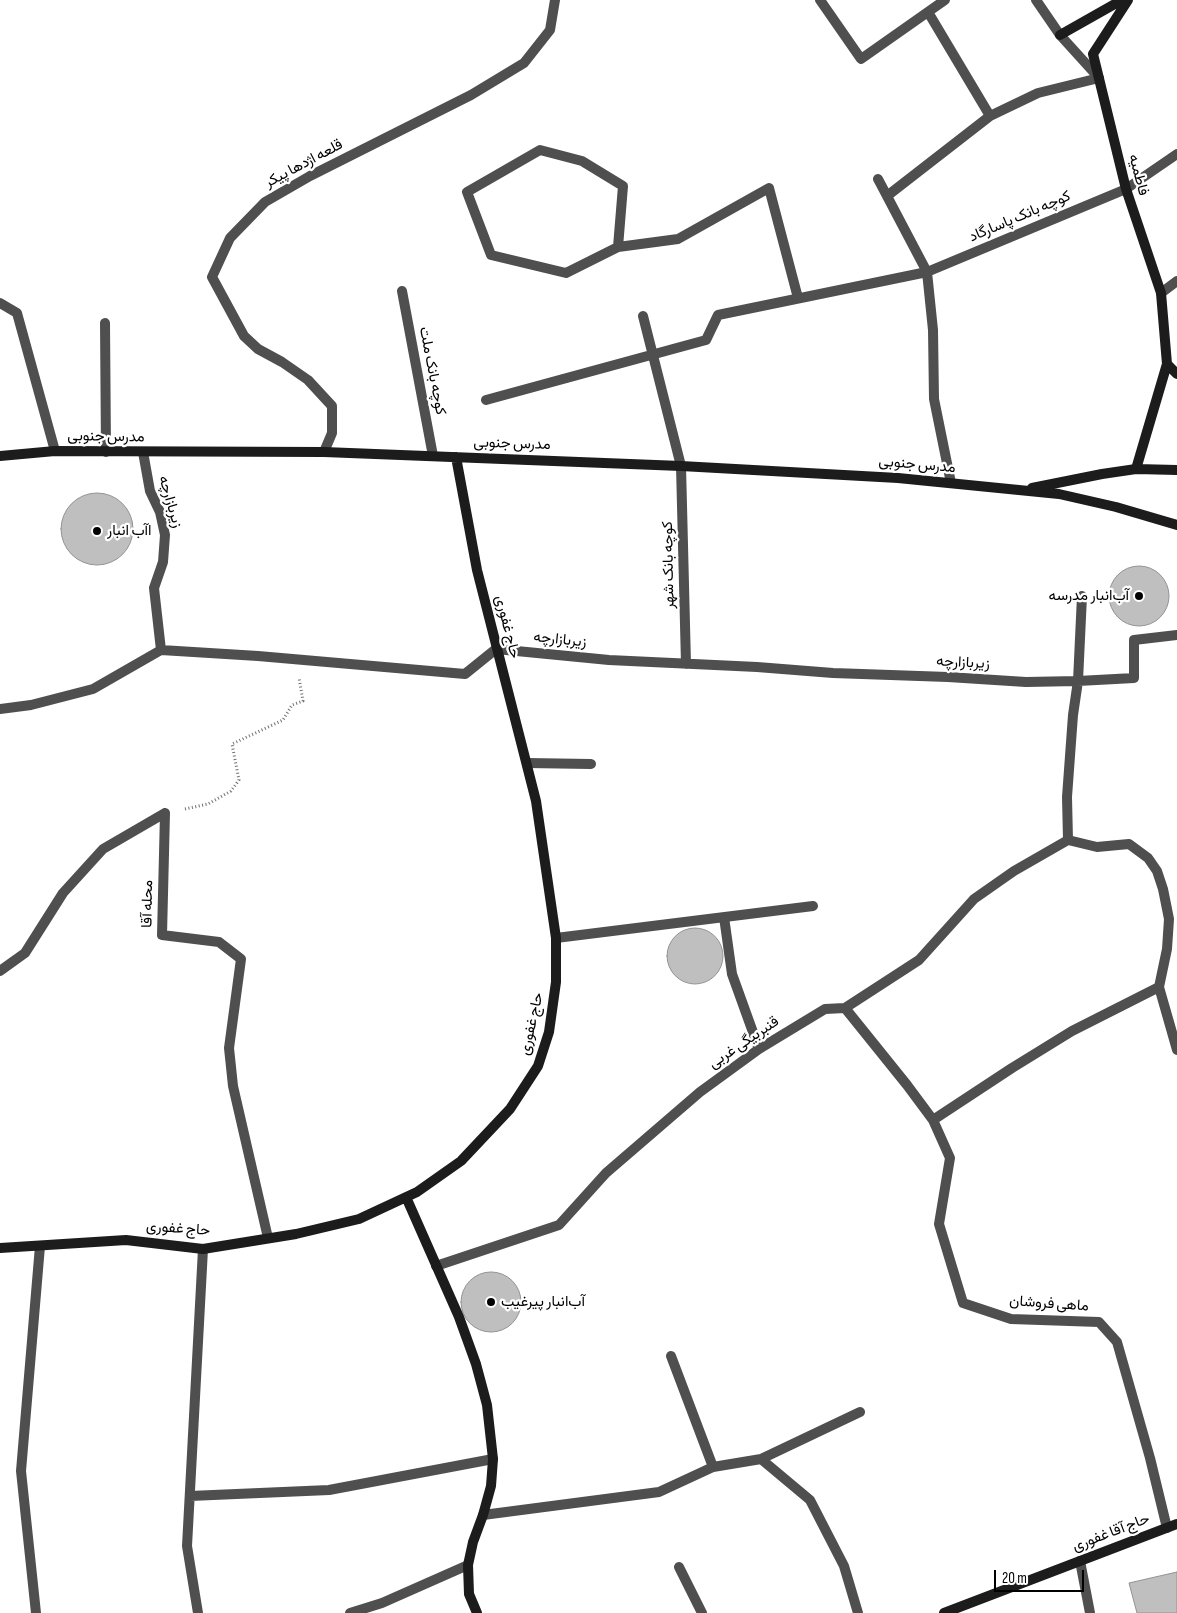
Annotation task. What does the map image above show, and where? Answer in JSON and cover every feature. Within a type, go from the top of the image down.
[{"type":"main road","points":[[1060,36],[1122,0]]},
{"type":"main road","name":"فاطمیه","points":[[1128,0],[1094,54],[1126,189],[1161,293],[1167,364],[1136,469]]},
{"type":"main road","points":[[1167,364],[1177,374]]},
{"type":"main road","name":"مدرس جنوبی","points":[[0,456],[55,451],[324,452],[681,466],[898,478],[1021,490]]},
{"type":"main road","name":"حاج غفوری","points":[[0,1248],[126,1240],[203,1249],[296,1234],[359,1219],[417,1192],[461,1160],[510,1109],[538,1066],[549,1032],[556,982],[556,938],[536,801],[477,570],[456,457]]},
{"type":"main road","points":[[1021,490],[1136,469],[1177,470]]},
{"type":"main road","points":[[1021,490],[1072,497],[1116,507],[1177,525]]},
{"type":"main road","points":[[406,1197],[459,1316],[476,1364],[487,1405],[492,1459],[491,1486],[473,1542],[468,1565],[470,1594],[477,1613]]},
{"type":"main road","name":"حاج آقا غفوری","points":[[944,1613],[1172,1526]]},
{"type":"street","name":"قلعه اژدها پیکر","points":[[324,452],[332,433],[332,406],[308,380],[282,362],[258,349],[244,336],[212,277],[230,238],[265,202],[310,176],[462,99],[524,63],[550,30],[555,0]]},
{"type":"street","points":[[820,0],[861,59],[945,0]]},
{"type":"street","points":[[887,196],[990,116],[1038,94],[1099,78],[1060,36],[1036,0]]},
{"type":"street","points":[[928,12],[990,116]]},
{"type":"street","points":[[618,247],[623,186],[582,161],[540,150],[466,192],[491,255],[566,273],[618,247],[678,239],[769,188],[798,298]]},
{"type":"street","name":"کوچه بانک پاسارگاد","points":[[652,355],[706,340],[718,315],[927,272],[1126,189],[1177,154]]},
{"type":"street","points":[[878,179],[927,272],[933,330],[934,399],[951,483]]},
{"type":"street","points":[[1161,293],[1177,281]]},
{"type":"street","name":"کوچه بانک ملت","points":[[402,291],[433,456]]},
{"type":"street","points":[[0,303],[17,313],[55,451]]},
{"type":"street","name":"کوچه بانک شهر","points":[[643,316],[681,466],[686,664]]},
{"type":"street","points":[[105,323],[106,452]]},
{"type":"street","points":[[486,400],[652,355]]},
{"type":"street","name":"زیربازارچه","points":[[142,452],[150,491],[160,512],[165,535],[163,562],[154,588],[161,650]]},
{"type":"street","points":[[1082,596],[1078,681],[1073,715],[1067,797],[1068,840],[1097,846],[1129,844],[1148,858],[1157,871],[1163,889],[1168,920],[1167,949],[1159,987],[1177,1050]]},
{"type":"street","name":"زیربازارچه","points":[[496,649],[608,660],[1026,682],[1078,681],[1134,678],[1134,640],[1177,635]]},
{"type":"street","points":[[0,709],[31,705],[93,689],[161,650],[295,659],[465,674],[496,649]]},
{"type":"street","points":[[527,763],[591,764]]},
{"type":"street","points":[[0,971],[25,952],[63,893],[103,849],[165,813]]},
{"type":"street","name":"محله آقا","points":[[165,813],[162,935],[219,942],[241,959],[229,1048],[233,1086],[268,1238]]},
{"type":"street","name":"قنبربیگی غربی","points":[[436,1266],[559,1225],[606,1172],[700,1092],[759,1049],[825,1009],[845,1008],[919,960],[974,899],[1014,871],[1068,840]]},
{"type":"street","points":[[556,938],[814,906]]},
{"type":"street","points":[[724,917],[732,974],[759,1049]]},
{"type":"street","points":[[934,1120],[1072,1031],[1159,987]]},
{"type":"street","name":"ماهی فروشان","points":[[845,1008],[934,1120],[950,1158],[939,1224],[963,1303],[1011,1319],[1099,1322],[1117,1342],[1150,1458],[1172,1526]]},
{"type":"street","points":[[36,1613],[21,1471],[40,1246]]},
{"type":"street","points":[[198,1613],[187,1546],[203,1249]]},
{"type":"street","points":[[671,1356],[713,1467]]},
{"type":"street","points":[[483,1515],[659,1492],[713,1467],[761,1459],[860,1412]]},
{"type":"street","points":[[190,1496],[329,1490],[492,1459]]},
{"type":"street","points":[[761,1459],[810,1500],[844,1566],[858,1613]]},
{"type":"street","points":[[1080,1561],[1090,1613]]},
{"type":"street","points":[[350,1613],[382,1603],[468,1565]]},
{"type":"street","points":[[679,1567],[702,1613]]},
{"type":"path","points":[[165,813],[208,804],[231,791],[239,780],[232,744],[283,720],[292,705],[303,701],[295,659]]},
{"type":"building","name":"اآب انبار","points":[[104,493],[123,503],[131,515],[133,529],[131,543],[123,555],[111,563],[90,565],[71,555],[63,543],[61,522],[71,503],[83,495]]},
{"type":"building","name":"آب‌انبار مدرسه","points":[[1139,566],[1155,571],[1160,575],[1164,580],[1169,596],[1164,612],[1160,617],[1155,621],[1139,626],[1123,621],[1118,617],[1114,612],[1109,596],[1114,580],[1118,575],[1123,571]]},
{"type":"building","points":[[689,928],[701,928],[711,932],[719,940],[723,956],[719,972],[711,980],[701,984],[689,984],[679,980],[671,972],[667,962],[667,950],[671,940],[679,932]]},
{"type":"building","name":"آب‌انبار پیرغیب","points":[[491,1272],[508,1277],[516,1285],[521,1302],[516,1319],[508,1327],[491,1332],[474,1327],[466,1319],[461,1302],[466,1285],[474,1277]]},
{"type":"building","points":[[1177,1572],[1177,1613],[1137,1613],[1129,1583]]},
{"type":"place","name":"اآب انبار","points":[[97,531]]},
{"type":"place","name":"آب‌انبار مدرسه","points":[[1139,596]]},
{"type":"place","name":"آب‌انبار پیرغیب","points":[[491,1302]]}]
